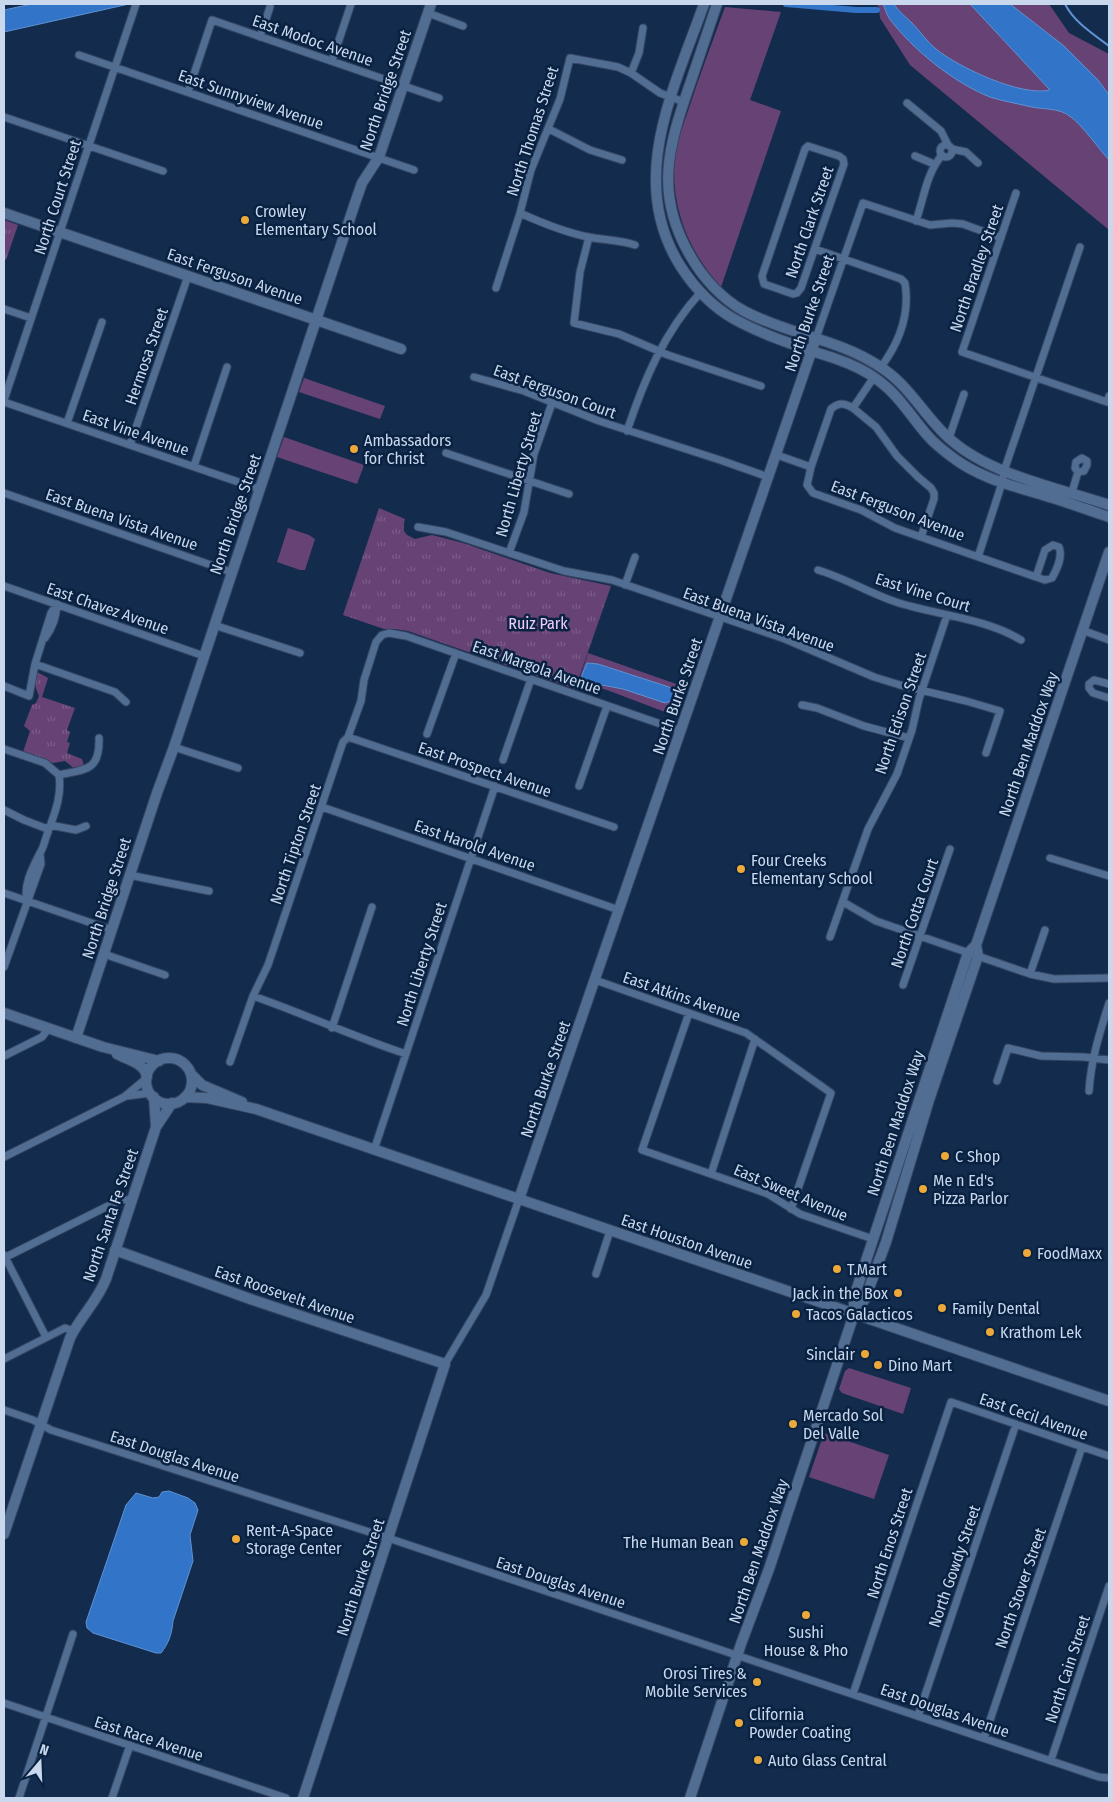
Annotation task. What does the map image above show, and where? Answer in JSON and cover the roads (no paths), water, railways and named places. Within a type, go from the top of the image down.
[{"type":"main road","points":[[704,4],[660,132],[655,176],[657,200],[667,242],[688,276],[715,306],[732,318],[768,335],[851,364],[874,377],[905,405],[935,443],[968,468],[1002,483],[1109,517]]},
{"type":"main road","points":[[717,4],[672,140],[668,168],[668,190],[678,234],[696,266],[710,283],[742,309],[759,318],[856,353],[881,367],[905,387],[949,438],[974,457],[1004,471],[1109,505]]},
{"type":"main road","name":"North Bridge Street","points":[[76,1038],[315,320],[362,183],[379,157],[429,9]]},
{"type":"main road","name":"East Ferguson Avenue","points":[[4,213],[401,349]]},
{"type":"main road","name":"North Burke Street","points":[[519,1199],[816,338]]},
{"type":"main road","name":"North Ben Maddox Way","points":[[854,1314],[854,1297],[873,1239],[974,952],[1109,552]]},
{"type":"main road","name":"North Ben Maddox Way","points":[[690,1798],[854,1314],[865,1299],[886,1242],[974,952]]},
{"type":"main road","points":[[4,1013],[103,1047],[159,1060],[166,1058],[181,1061],[191,1074],[191,1086],[185,1097],[172,1103],[166,1103],[152,1095],[147,1086],[146,1071],[142,1066],[103,1047]]},
{"type":"main road","points":[[147,1078],[149,1070],[159,1060]]},
{"type":"main road","name":"East Houston Avenue","points":[[191,1074],[202,1085],[256,1110]]},
{"type":"main road","name":"North Santa Fe Street","points":[[152,1095],[156,1127]]},
{"type":"main road","name":"East Houston Avenue","points":[[185,1097],[207,1098],[256,1110],[1109,1401]]},
{"type":"main road","name":"North Santa Fe Street","points":[[4,1534],[40,1424],[74,1331],[100,1293],[156,1127],[172,1103]]},
{"type":"main road","name":"East Roosevelt Avenue","points":[[115,1250],[253,1300],[445,1364]]},
{"type":"main road","name":"North Burke Street","points":[[303,1798],[445,1364]]},
{"type":"street","points":[[332,61],[351,4]]},
{"type":"street","name":"North Court Street","points":[[4,400],[135,6]]},
{"type":"street","points":[[260,37],[270,7]]},
{"type":"street","points":[[429,9],[463,26]]},
{"type":"street","name":"East Modoc Avenue","points":[[188,92],[212,20],[439,98]]},
{"type":"street","points":[[642,28],[639,53],[631,73],[654,89],[684,102]]},
{"type":"street","name":"East Sunnyview Avenue","points":[[79,55],[414,170]]},
{"type":"street","name":"North Thomas Street","points":[[496,288],[532,170],[565,84],[570,58],[618,67],[631,73]]},
{"type":"street","points":[[907,103],[941,131],[950,147]]},
{"type":"street","points":[[4,117],[164,172]]},
{"type":"street","points":[[549,129],[590,150],[622,160]]},
{"type":"street","points":[[978,162],[963,150],[944,145],[940,149],[942,156],[934,164],[925,186],[916,221],[930,225],[963,224],[1001,238]]},
{"type":"street","name":"North Clark Street","points":[[808,146],[839,156],[843,159],[844,164],[815,250],[801,288],[797,293],[793,294],[764,284],[762,280],[808,146]]},
{"type":"street","points":[[915,156],[934,164]]},
{"type":"street","name":"North Bradley Street","points":[[1016,193],[962,352],[1036,377]]},
{"type":"street","name":"North Burke Street","points":[[816,338],[863,203],[916,221]]},
{"type":"street","points":[[520,213],[546,224],[589,237],[624,241],[635,246]]},
{"type":"street","points":[[589,237],[580,272],[574,323],[619,334],[659,352],[761,386]]},
{"type":"street","points":[[1036,577],[1044,550],[1053,545],[1059,547],[1061,553],[1056,571],[1052,578],[1045,580],[1036,577],[978,557],[1002,483],[1004,471],[1080,246]]},
{"type":"street","points":[[815,250],[901,279],[906,283],[907,293],[903,325],[890,354],[881,367]]},
{"type":"street","name":"Hermosa Street","points":[[130,445],[188,276]]},
{"type":"street","points":[[701,292],[681,316],[659,352],[642,385],[627,431],[768,477]]},
{"type":"street","points":[[4,309],[32,318]]},
{"type":"street","points":[[67,424],[102,322]]},
{"type":"street","points":[[194,466],[227,367]]},
{"type":"street","name":"East Ferguson Court","points":[[474,377],[524,391],[627,431]]},
{"type":"street","points":[[853,408],[874,377]]},
{"type":"street","points":[[1036,377],[1108,399]]},
{"type":"street","points":[[949,438],[964,394]]},
{"type":"street","name":"East Vine Avenue","points":[[4,400],[67,424],[258,489]]},
{"type":"street","name":"North Liberty Street","points":[[509,553],[524,512],[534,454],[552,403]]},
{"type":"street","points":[[777,455],[811,467],[831,409],[836,404],[843,403],[853,408],[876,428],[897,456],[933,491],[934,499],[921,537]]},
{"type":"street","points":[[446,453],[569,494]]},
{"type":"street","name":"East Ferguson Avenue","points":[[811,467],[807,485],[813,494],[861,510],[895,528],[978,557]]},
{"type":"street","points":[[1072,492],[1078,472]]},
{"type":"street","name":"East Buena Vista Avenue","points":[[4,493],[231,572]]},
{"type":"street","name":"East Buena Vista Avenue","points":[[418,526],[446,532],[564,571],[599,577],[625,585],[785,639],[874,677],[966,700],[1000,711],[986,753]]},
{"type":"street","points":[[625,585],[635,557]]},
{"type":"street","name":"East Vine Court","points":[[818,570],[842,578],[895,602],[1005,631],[1021,640]]},
{"type":"street","name":"East Chavez Avenue","points":[[4,586],[204,656]]},
{"type":"street","points":[[4,686],[30,696],[35,664],[43,640],[52,628],[57,604]]},
{"type":"street","name":"North Edison Street","points":[[830,937],[868,829],[897,774],[922,690],[947,616]]},
{"type":"street","points":[[214,624],[300,652]]},
{"type":"street","points":[[1082,630],[1109,640]]},
{"type":"street","name":"East Margola Avenue","points":[[382,635],[398,634],[681,731]]},
{"type":"street","name":"North Tipton Street","points":[[230,1062],[253,996],[268,965],[343,742],[348,737],[361,701],[367,670],[376,642],[382,635]]},
{"type":"street","points":[[427,734],[456,653]]},
{"type":"street","points":[[35,664],[115,692],[126,702]]},
{"type":"street","points":[[503,760],[531,679]]},
{"type":"street","points":[[1109,684],[1094,680],[1089,684],[1089,688],[1093,693],[1109,698]]},
{"type":"street","points":[[802,705],[817,708],[864,726],[909,738]]},
{"type":"street","points":[[579,786],[607,706]]},
{"type":"street","name":"East Prospect Avenue","points":[[348,737],[614,827]]},
{"type":"street","points":[[59,775],[88,768],[95,762],[100,752],[99,738]]},
{"type":"street","points":[[174,747],[238,768]]},
{"type":"street","points":[[4,749],[52,767],[59,775],[61,788],[50,827],[35,861],[25,892],[27,900],[4,967]]},
{"type":"street","name":"North Liberty Street","points":[[374,1150],[495,786]]},
{"type":"street","name":"East Harold Avenue","points":[[322,807],[619,910]]},
{"type":"street","points":[[4,810],[45,828],[55,826],[76,830],[86,826]]},
{"type":"street","name":"North Cotta Court","points":[[903,986],[950,849]]},
{"type":"street","points":[[1050,858],[1109,876]]},
{"type":"street","points":[[129,875],[209,891]]},
{"type":"street","points":[[4,892],[112,930]]},
{"type":"street","points":[[843,902],[876,921],[974,952],[1030,974],[1054,979],[1109,978]]},
{"type":"street","points":[[332,1028],[372,907]]},
{"type":"street","points":[[1030,974],[1045,930]]},
{"type":"street","points":[[104,954],[164,975]]},
{"type":"street","name":"East Atkins Avenue","points":[[596,980],[736,1028],[831,1092],[791,1209]]},
{"type":"street","points":[[253,996],[298,1011],[332,1028],[406,1054]]},
{"type":"street","points":[[1089,1091],[1093,1058],[1109,1002]]},
{"type":"street","name":"East Sweet Avenue","points":[[689,1012],[642,1150],[768,1194],[800,1214],[873,1239]]},
{"type":"street","points":[[4,1056],[42,1037],[49,1028]]},
{"type":"street","points":[[710,1174],[756,1040]]},
{"type":"street","points":[[997,1081],[1008,1048],[1041,1056],[1109,1060]]},
{"type":"street","points":[[4,1157],[124,1097],[147,1078]]},
{"type":"street","points":[[124,1097],[152,1095]]},
{"type":"street","points":[[46,1338],[4,1256],[122,1199],[131,1201]]},
{"type":"street","points":[[445,1364],[486,1295],[519,1199]]},
{"type":"street","points":[[596,1274],[610,1231]]},
{"type":"street","points":[[4,1359],[65,1328],[74,1331]]},
{"type":"street","name":"East Cecil Avenue","points":[[951,1402],[1109,1456]]},
{"type":"street","name":"North Enos Street","points":[[853,1694],[951,1402]]},
{"type":"street","name":"East Douglas Avenue","points":[[4,1410],[34,1420],[51,1430],[388,1538],[1099,1777],[1109,1778]]},
{"type":"street","name":"North Gowdy Street","points":[[918,1716],[1016,1424]]},
{"type":"street","name":"North Stover Street","points":[[984,1738],[1082,1446]]},
{"type":"street","name":"North Cain Street","points":[[1051,1760],[1109,1586]]},
{"type":"street","points":[[18,1798],[73,1634]]},
{"type":"street","name":"East Race Avenue","points":[[4,1703],[286,1798]]},
{"type":"street","points":[[112,1798],[130,1745]]},
{"type":"water","points":[[32,4],[129,4],[4,32],[4,10]]},
{"type":"water","points":[[883,4],[894,4],[933,46],[974,72],[1023,89],[1050,90],[970,4],[1010,4],[1064,46],[1098,80],[1109,95],[1109,160],[1081,126],[1066,114],[1056,110],[1033,107],[990,97],[948,74],[898,30],[889,18]]},
{"type":"water","points":[[587,663],[598,664],[669,687],[674,691],[675,696],[671,701],[665,703],[623,689],[591,683],[582,679]]},
{"type":"water","points":[[169,1491],[188,1498],[195,1503],[198,1510],[190,1535],[193,1561],[173,1621],[170,1638],[161,1653],[156,1653],[93,1633],[87,1628],[86,1622],[126,1505],[136,1493],[153,1498],[159,1497],[162,1492]]},
{"type":"waterway","points":[[786,4],[877,10]]},
{"type":"waterway","points":[[1065,4],[1079,22],[1109,46]]},
{"type":"place","name":"Crowley Elementary School","points":[[245,220]]},
{"type":"place","name":"Ambassadors for Christ","points":[[354,449]]},
{"type":"place","name":"Four Creeks Elementary School","points":[[741,869]]},
{"type":"place","name":"C Shop","points":[[945,1156]]},
{"type":"place","name":"Me n Ed's Pizza Parlor","points":[[923,1189]]},
{"type":"place","name":"FoodMaxx","points":[[1027,1253]]},
{"type":"place","name":"T.Mart","points":[[837,1269]]},
{"type":"place","name":"Jack in the Box","points":[[898,1293]]},
{"type":"place","name":"Family Dental","points":[[942,1308]]},
{"type":"place","name":"Tacos Galacticos","points":[[796,1314]]},
{"type":"place","name":"Krathom Lek","points":[[990,1332]]},
{"type":"place","name":"Sinclair","points":[[865,1354]]},
{"type":"place","name":"Dino Mart","points":[[878,1365]]},
{"type":"place","name":"Mercado Sol Del Valle","points":[[793,1424]]},
{"type":"place","name":"Rent-A-Space Storage Center","points":[[236,1539]]},
{"type":"place","name":"The Human Bean","points":[[744,1542]]},
{"type":"place","name":"Sushi House & Pho","points":[[806,1615]]},
{"type":"place","name":"Orosi Tires & Mobile Services","points":[[757,1682]]},
{"type":"place","name":"Clifornia Powder Coating","points":[[739,1723]]},
{"type":"place","name":"Auto Glass Central","points":[[758,1760]]},
{"type":"park label","name":"Ruiz Park","points":[[538,623]]}]
